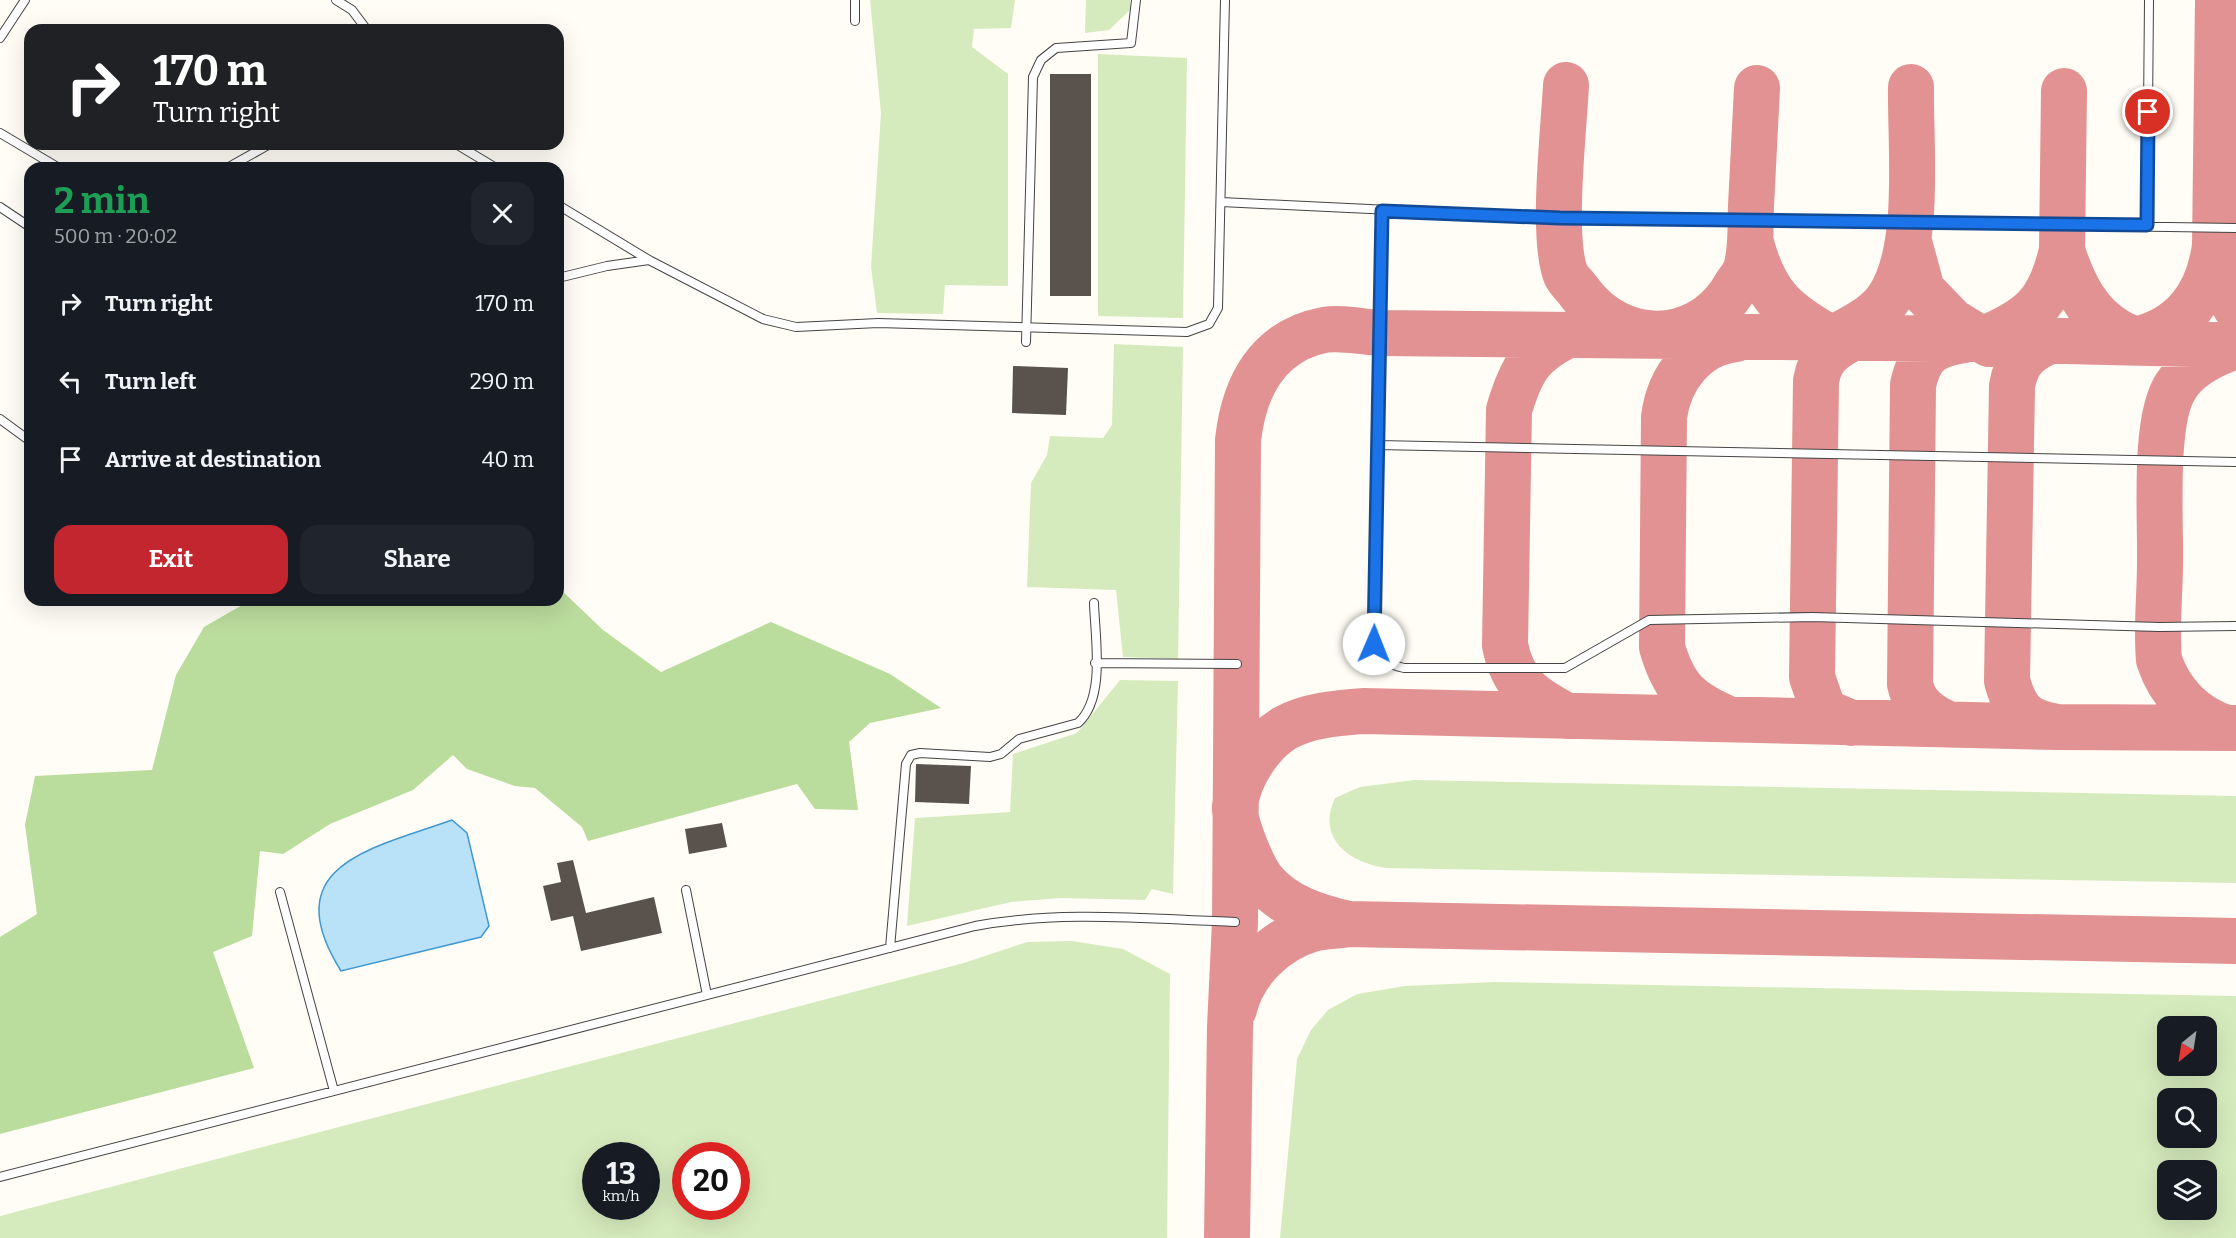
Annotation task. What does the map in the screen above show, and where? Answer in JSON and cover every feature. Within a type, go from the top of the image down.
[{"type":"lane","points":[[0,38],[25,0]]},
{"type":"lane","points":[[336,0],[352,10],[362,24]]},
{"type":"lane","points":[[855,0],[855,21]]},
{"type":"lane","points":[[1026,342],[1033,77],[1041,60],[1056,48],[1131,43],[1136,0]]},
{"type":"lane","points":[[564,209],[649,260],[763,319],[796,327],[878,323],[1187,332],[1209,324],[1218,308],[1225,0]]},
{"type":"lane","points":[[2147,225],[2150,0]]},
{"type":"lane","points":[[0,133],[24,147]]},
{"type":"lane","points":[[29,150],[49,162]]},
{"type":"lane","points":[[238,162],[259,150]]},
{"type":"lane","points":[[466,150],[486,162]]},
{"type":"lane","points":[[1221,202],[1560,218],[2236,228]]},
{"type":"lane","points":[[0,207],[24,223]]},
{"type":"lane","points":[[1382,211],[1374,644],[1381,658],[1391,665],[1404,668],[1565,668],[1649,620],[1812,617],[2159,627],[2236,627]]},
{"type":"lane","points":[[564,277],[607,266],[649,260]]},
{"type":"lane","points":[[0,419],[24,437]]},
{"type":"lane","points":[[1378,445],[2236,462]]},
{"type":"lane","points":[[890,948],[906,764],[911,755],[920,753],[990,757],[1001,754],[1019,739],[1078,723],[1085,717],[1096,693],[1094,603]]},
{"type":"lane","points":[[1095,663],[1237,664]]},
{"type":"lane","points":[[686,890],[707,995]]},
{"type":"lane","points":[[280,892],[334,1091]]},
{"type":"lane","points":[[0,1177],[975,926],[1026,917],[1054,915],[1235,922]]},
{"type":"green space","points":[[870,0],[1015,0],[1011,28],[974,29],[972,47],[1008,74],[1008,286],[945,285],[943,314],[877,313],[871,267],[881,113]]},
{"type":"green space","points":[[1086,0],[1130,0],[1130,10],[1109,30],[1085,33]]},
{"type":"green space","points":[[1098,54],[1187,58],[1183,318],[1098,316]]},
{"type":"green space","points":[[1114,344],[1183,347],[1178,659],[1123,657],[1116,590],[1027,587],[1031,483],[1047,455],[1050,436],[1103,438],[1112,425]]},
{"type":"green space","points":[[564,593],[603,630],[661,672],[771,622],[890,674],[941,708],[870,723],[849,742],[858,810],[815,809],[797,784],[588,841],[582,827],[535,788],[515,786],[467,769],[453,755],[413,790],[330,824],[283,854],[260,851],[252,936],[213,952],[254,1068],[0,1134],[0,937],[37,914],[25,825],[35,776],[152,770],[176,675],[204,627],[241,606],[564,606]]},
{"type":"green space","points":[[1120,680],[1178,681],[1173,894],[1152,889],[1145,900],[1061,898],[1011,902],[907,926],[915,818],[1010,812],[1013,754],[1077,733]]},
{"type":"green space","points":[[1414,780],[2236,796],[2236,883],[1386,868],[1360,861],[1340,846],[1333,836],[1330,825],[1330,812],[1335,798],[1360,787]]},
{"type":"green space","points":[[1072,941],[1123,949],[1170,974],[1167,1238],[0,1238],[0,1216],[964,963],[1027,942]]},
{"type":"green space","points":[[1495,982],[2236,996],[2236,1238],[1280,1238],[1297,1059],[1311,1030],[1328,1010],[1357,994],[1405,986]]},
{"type":"water","points":[[452,820],[467,833],[489,926],[481,937],[341,971],[323,935],[319,906],[326,884],[342,866],[365,852],[392,840]]},
{"type":"building","points":[[1050,74],[1091,74],[1091,296],[1050,296]]},
{"type":"building","points":[[1013,366],[1068,368],[1066,415],[1012,413]]},
{"type":"building","points":[[916,764],[971,766],[969,804],[915,802]]},
{"type":"building","points":[[722,823],[727,847],[689,854],[685,829]]},
{"type":"building","points":[[573,860],[586,913],[654,897],[662,933],[581,951],[573,916],[551,921],[543,886],[561,882],[557,863]]},
{"type":"taxiway","points":[[2132,341],[2166,329],[2179,319],[2199,295],[2212,264],[2215,246],[2218,0]]},
{"type":"taxiway","points":[[1566,85],[1559,210],[1559,236],[1566,275],[1596,311],[1615,323],[1635,331],[1656,334],[1677,331],[1698,324],[1716,311],[1732,292],[1746,269],[1750,245],[1757,88]]},
{"type":"taxiway","points":[[1751,243],[1763,277],[1779,301],[1801,320],[1832,339],[1862,322],[1883,306],[1899,278],[1910,226],[1911,87]]},
{"type":"taxiway","points":[[1984,339],[2001,332],[2027,316],[2045,296],[2057,268],[2062,250],[2064,91]]},
{"type":"taxiway","points":[[1909,242],[1922,290],[1952,321],[1989,344]]},
{"type":"taxiway","points":[[2215,246],[2218,276],[2236,308]]},
{"type":"taxiway","points":[[2062,250],[2074,282],[2091,309],[2114,330],[2146,343]]},
{"type":"taxiway","points":[[1227,1238],[1230,1027],[1235,922],[1238,440],[1246,402],[1253,385],[1273,356],[1287,344],[1304,336],[1324,330],[1338,329],[1380,333],[1984,339],[2236,345]]},
{"type":"taxiway","points":[[1567,716],[1544,703],[1519,681],[1513,671],[1505,645],[1509,410],[1518,384],[1529,364],[1544,349],[1568,335]]},
{"type":"taxiway","points":[[1728,719],[1693,700],[1685,692],[1672,674],[1662,647],[1664,417],[1672,389],[1686,365],[1708,348],[1736,339]]},
{"type":"taxiway","points":[[1850,339],[1827,356],[1820,366],[1816,381],[1812,677],[1822,706],[1830,714],[1851,723]]},
{"type":"taxiway","points":[[1948,724],[1923,709],[1915,698],[1910,684],[1913,385],[1919,365],[1929,352],[1964,340]]},
{"type":"taxiway","points":[[2050,341],[2035,348],[2024,358],[2016,370],[2012,386],[2007,681],[2014,701],[2023,714],[2037,722],[2057,727]]},
{"type":"taxiway","points":[[2227,728],[2204,718],[2185,703],[2170,683],[2159,660],[2160,471],[2164,422],[2176,386],[2202,361],[2236,346]]},
{"type":"taxiway","points":[[1234,1009],[1245,982],[1262,959],[1273,949],[1298,934],[1312,929],[1348,924],[1303,910],[1272,891],[1255,867],[1238,824],[1235,806],[1237,795],[1252,762],[1276,734],[1303,720],[1323,715],[1364,711],[2057,727],[2236,728]]},
{"type":"taxiway","points":[[1348,924],[2236,941]]},
{"type":"route","points":[[1374,644],[1382,211],[1560,218],[2147,225],[2148,112]]}]
